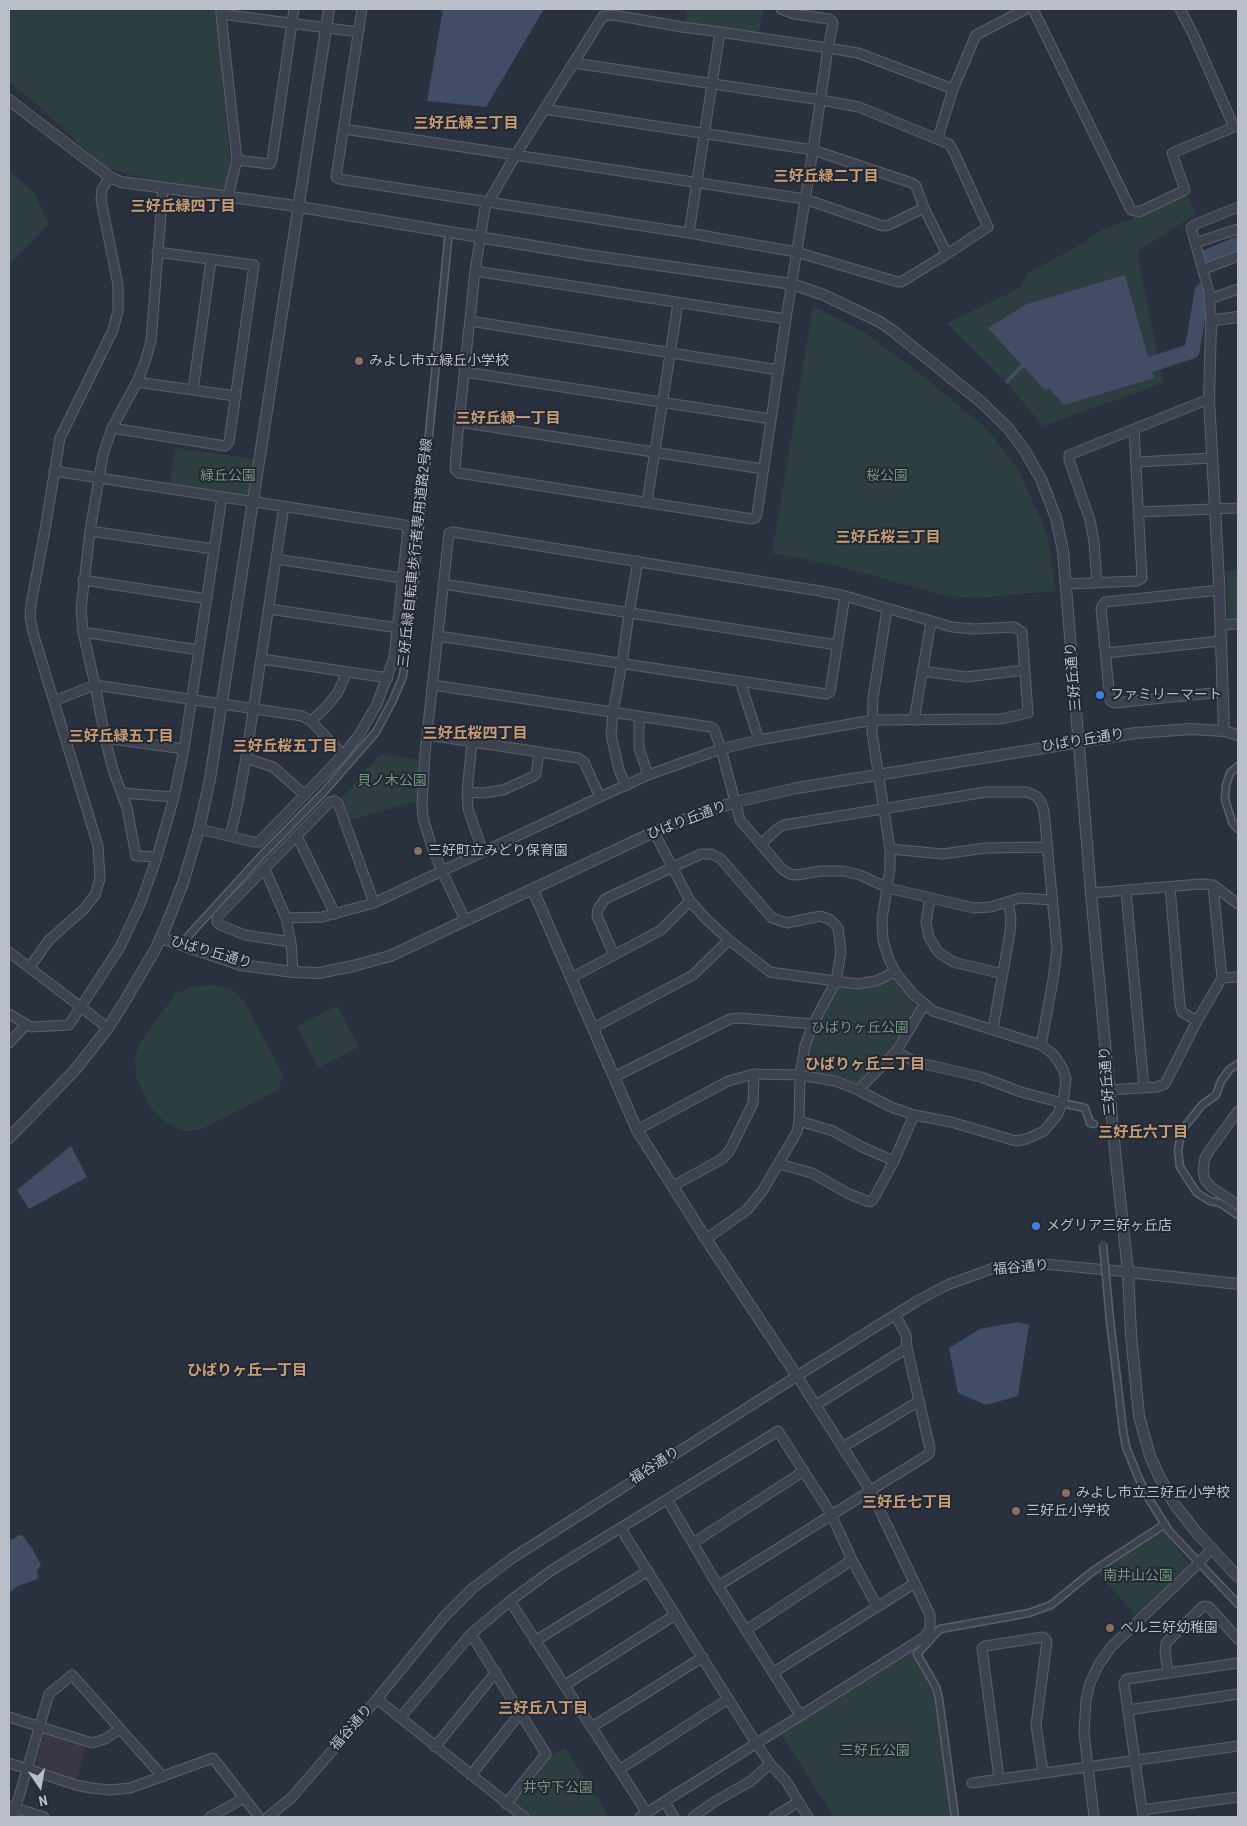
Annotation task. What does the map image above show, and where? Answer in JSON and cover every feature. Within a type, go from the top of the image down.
[{"type":"street","points":[[237,160],[270,164],[272,160],[294,9]]},
{"type":"street","points":[[9,1138],[75,1070],[108,1028],[161,938],[183,883],[199,829],[210,779],[329,9]]},
{"type":"street","points":[[362,9],[336,178],[688,233],[796,252],[898,282],[947,254],[988,227],[953,150],[949,144],[938,138],[859,107],[574,63]]},
{"type":"street","points":[[781,9],[794,14],[832,21],[828,48],[820,100],[813,150],[796,252],[757,514],[755,518],[459,473],[455,468],[459,422],[475,271],[485,208],[515,156],[601,19],[608,15],[828,48],[858,53],[953,88]]},
{"type":"street","points":[[938,138],[953,88],[976,35],[1013,12],[1026,9]]},
{"type":"street","points":[[1033,9],[1131,210],[1139,212],[1186,190],[1172,153],[1234,127],[1194,34],[1180,9]]},
{"type":"street","points":[[228,196],[237,160],[221,11],[250,13],[292,23],[358,32]]},
{"type":"street","points":[[688,233],[720,32]]},
{"type":"street","points":[[9,100],[110,177],[102,189],[101,200],[116,276],[118,311],[112,330],[60,438],[30,617],[34,636],[98,846],[100,880],[95,895],[84,909],[50,940],[30,967]]},
{"type":"street","points":[[544,109],[813,150],[912,183],[916,186],[924,208],[947,254]]},
{"type":"street","points":[[344,129],[805,200],[883,226],[924,208]]},
{"type":"street","name":"三好丘通り","points":[[110,177],[121,182],[163,189],[298,206],[587,255],[792,284],[824,294],[886,326],[982,402],[1008,428],[1033,464],[1050,499],[1061,540],[1109,1090],[1128,1272],[1137,1401],[1143,1436],[1159,1476],[1175,1505],[1190,1525],[1238,1576]]},
{"type":"street","points":[[156,857],[136,856],[123,792],[113,770],[105,738],[83,632],[81,609],[90,531],[103,455],[112,428],[137,382],[151,340],[163,189]]},
{"type":"street","points":[[1224,731],[1220,590],[1209,399],[1210,299],[1204,269],[1191,228],[1194,225],[1238,207]]},
{"type":"street","points":[[1195,243],[1238,229]]},
{"type":"street","name":"三好丘緑自転車歩行者専用道路2号線","points":[[182,943],[263,854],[323,793],[376,732],[393,700],[402,676],[413,595],[449,231]]},
{"type":"street","points":[[112,428],[225,446],[229,442],[254,266],[157,252]]},
{"type":"street","points":[[1204,269],[1238,256]]},
{"type":"street","points":[[193,390],[211,260]]},
{"type":"street","points":[[475,271],[786,319]]},
{"type":"street","points":[[1210,299],[1238,289]]},
{"type":"street","points":[[647,502],[678,303]]},
{"type":"street","points":[[1211,324],[1215,320],[1238,317]]},
{"type":"street","points":[[470,321],[779,370]]},
{"type":"street","points":[[465,372],[771,419]]},
{"type":"street","points":[[137,382],[235,396]]},
{"type":"street","points":[[1097,583],[1094,542],[1090,520],[1069,460],[1070,454],[1209,399]]},
{"type":"street","points":[[459,422],[763,469]]},
{"type":"street","points":[[1066,584],[1137,581],[1142,578],[1134,429]]},
{"type":"street","points":[[1137,462],[1212,458]]},
{"type":"street","points":[[54,471],[405,525],[408,528],[394,658],[388,678],[369,721],[343,755],[259,842],[199,829]]},
{"type":"street","points":[[9,1014],[31,1027],[69,1025],[120,947],[141,902],[174,798],[184,749],[222,497]]},
{"type":"street","points":[[230,836],[246,758],[284,506]]},
{"type":"street","points":[[1139,512],[1238,508]]},
{"type":"street","points":[[90,531],[214,549]]},
{"type":"street","points":[[286,918],[310,918],[335,914],[374,903],[442,871],[483,852],[600,797],[626,786],[648,775],[721,750],[759,740],[873,720],[1001,719],[1028,713],[1022,633],[1017,628],[974,629],[952,627],[845,596],[638,561],[453,532],[449,533],[447,536],[422,804],[427,833],[442,871],[465,920]]},
{"type":"street","points":[[276,559],[402,578]]},
{"type":"street","points":[[626,786],[619,770],[611,735],[613,712],[638,561]]},
{"type":"street","points":[[83,580],[206,599]]},
{"type":"street","points":[[443,584],[837,645]]},
{"type":"street","points":[[1220,590],[1105,602],[1101,608],[1110,700],[1112,702],[1222,692]]},
{"type":"street","points":[[438,636],[829,694],[845,596]]},
{"type":"street","points":[[269,609],[398,628]]},
{"type":"street","points":[[637,1130],[728,1081],[754,1074],[800,1075],[835,1080],[891,1107],[914,1115],[951,1122],[1016,1141],[1026,1140],[1044,1131],[1058,1114],[1066,1089],[1066,1079],[1063,1069],[1054,1055],[1040,1045],[946,1016],[924,1005],[895,972],[885,946],[882,932],[888,888],[890,849],[874,749],[872,698],[887,609]]},
{"type":"street","points":[[914,720],[931,622]]},
{"type":"street","points":[[1221,625],[1238,624]]},
{"type":"street","points":[[83,632],[198,650]]},
{"type":"street","points":[[1106,654],[1220,640]]},
{"type":"street","points":[[262,659],[388,678]]},
{"type":"street","points":[[922,670],[966,677],[1025,670]]},
{"type":"street","points":[[311,721],[337,694],[345,672]]},
{"type":"street","points":[[740,681],[759,740]]},
{"type":"street","points":[[54,701],[95,685],[302,716],[311,721],[343,755]]},
{"type":"street","points":[[433,685],[711,727],[714,730],[721,750],[740,820],[782,869],[790,874],[843,871],[860,875],[888,888],[974,908],[990,907],[1020,898],[1052,900]]},
{"type":"street","points":[[639,717],[638,748],[648,775]]},
{"type":"street","name":"ひばり丘通り","points":[[161,938],[241,965],[293,972],[319,973],[390,956],[654,832],[696,815],[736,802],[797,788],[1136,732],[1177,729],[1224,731],[1238,735]]},
{"type":"street","points":[[428,734],[582,759],[600,797]]},
{"type":"street","points":[[105,738],[184,749]]},
{"type":"street","points":[[472,742],[467,792],[469,816],[483,852]]},
{"type":"street","points":[[467,792],[497,792],[534,776],[536,774],[539,752]]},
{"type":"street","points":[[246,758],[273,767],[305,795]]},
{"type":"street","points":[[1238,766],[1230,773],[1226,785],[1225,799],[1232,822],[1238,829]]},
{"type":"street","points":[[123,792],[174,798]]},
{"type":"street","points":[[761,844],[784,825],[986,792],[1027,792],[1036,796],[1042,805],[1057,949],[1040,1045]]},
{"type":"street","points":[[290,942],[250,936],[220,925],[217,922],[217,917],[330,802],[335,801],[338,803],[374,903]]},
{"type":"street","points":[[654,832],[690,901],[729,940],[770,972],[857,984],[884,978],[895,972]]},
{"type":"street","points":[[297,836],[335,914]]},
{"type":"street","points":[[890,849],[906,849],[943,854],[986,848],[1046,847]]},
{"type":"street","points":[[614,955],[598,919],[598,909],[602,902],[610,896],[701,854],[712,854],[724,862],[772,918],[787,923],[820,916],[832,920],[838,928],[841,952],[836,981],[813,1024],[804,1046],[800,1075],[800,1121],[797,1132],[780,1164],[747,1210],[706,1239]]},
{"type":"street","points":[[265,869],[286,918],[293,972]]},
{"type":"street","points":[[1092,893],[1201,884],[1213,885],[1238,904]]},
{"type":"street","points":[[1109,1090],[1157,1087],[1165,1084],[1197,1021],[1222,978],[1213,885]]},
{"type":"street","points":[[1170,887],[1180,1005],[1182,1012],[1197,1021]]},
{"type":"street","points":[[510,1601],[619,1770],[644,1815],[912,1645],[924,1637],[931,1625],[930,1615],[870,1490],[637,1130],[533,890]]},
{"type":"street","points":[[1126,891],[1144,1087]]},
{"type":"street","points":[[930,899],[926,922],[929,938],[938,952],[953,962],[1003,974]]},
{"type":"street","points":[[571,978],[661,930],[690,901]]},
{"type":"street","points":[[993,1029],[1011,924],[1008,902]]},
{"type":"street","points":[[593,1028],[693,975],[729,940]]},
{"type":"street","points":[[9,952],[108,1028]]},
{"type":"street","points":[[1222,978],[1238,977]]},
{"type":"street","points":[[858,1090],[896,1052],[924,1005]]},
{"type":"street","points":[[614,1077],[730,1019],[739,1018],[813,1024]]},
{"type":"street","points":[[9,1043],[26,1024]]},
{"type":"street","points":[[896,1052],[916,1062],[981,1077],[1021,1092],[1085,1108],[1090,1122],[1094,1124]]},
{"type":"street","points":[[1238,1064],[1230,1069],[1221,1081],[1216,1094],[1202,1105],[1182,1130],[1178,1150],[1180,1167],[1197,1193],[1210,1201],[1220,1203],[1238,1215]]},
{"type":"street","points":[[673,1186],[722,1159],[730,1150],[753,1103],[754,1074]]},
{"type":"street","points":[[1238,1111],[1209,1151],[1203,1170],[1205,1180],[1211,1187],[1238,1205]]},
{"type":"street","points":[[780,1164],[812,1173],[849,1194],[870,1202],[873,1200],[894,1161],[914,1115]]},
{"type":"street","points":[[800,1121],[833,1131],[860,1146],[894,1161]]},
{"type":"street","points":[[1103,1244],[1118,1406],[1126,1447],[1146,1494],[1165,1524],[1178,1542],[1238,1604]]},
{"type":"street","name":"福谷通り","points":[[268,1817],[292,1797],[377,1699],[443,1618],[473,1588],[511,1559],[797,1376],[947,1285],[994,1268],[1044,1264],[1128,1272]]},
{"type":"street","points":[[1128,1272],[1238,1284]]},
{"type":"street","points":[[718,1586],[928,1454],[930,1448],[907,1348],[906,1335],[895,1315]]},
{"type":"street","points":[[816,1405],[907,1348]]},
{"type":"street","points":[[843,1448],[919,1401]]},
{"type":"street","points":[[400,1718],[471,1634],[510,1601],[552,1570],[778,1431],[831,1514],[852,1560],[877,1606]]},
{"type":"street","points":[[693,1543],[804,1471]]},
{"type":"street","points":[[667,1499],[718,1586],[800,1715]]},
{"type":"street","points":[[930,1629],[940,1629],[1029,1613],[1052,1605],[1093,1571],[1165,1524]]},
{"type":"street","points":[[621,1529],[756,1743],[770,1764],[786,1781],[808,1817]]},
{"type":"street","points":[[1094,1817],[1084,1733],[1084,1712],[1090,1683],[1099,1664],[1112,1646],[1212,1548]]},
{"type":"street","points":[[746,1630],[852,1560]]},
{"type":"street","points":[[535,1641],[648,1571]]},
{"type":"street","points":[[774,1672],[915,1583]]},
{"type":"street","points":[[1168,1672],[1164,1652],[1166,1643],[1202,1607],[1209,1607],[1238,1639]]},
{"type":"street","points":[[565,1685],[675,1615]]},
{"type":"street","points":[[918,1654],[940,1629]]},
{"type":"street","points":[[471,1634],[546,1754],[506,1804]]},
{"type":"street","points":[[999,1778],[982,1648],[1043,1636],[1047,1641],[1036,1725],[1043,1772]]},
{"type":"street","points":[[912,1645],[936,1687],[955,1817]]},
{"type":"street","points":[[592,1727],[703,1657]]},
{"type":"street","points":[[1238,1662],[1127,1679],[1124,1683],[1143,1814],[1238,1797]]},
{"type":"street","points":[[435,1746],[496,1672]]},
{"type":"street","points":[[13,1817],[12,1807],[27,1768],[49,1694],[72,1675],[163,1777]]},
{"type":"street","points":[[1128,1710],[1238,1694]]},
{"type":"street","points":[[377,1699],[524,1817]]},
{"type":"street","points":[[619,1770],[728,1699]]},
{"type":"street","points":[[471,1775],[521,1712]]},
{"type":"street","points":[[9,1717],[92,1743],[105,1739],[120,1729]]},
{"type":"street","points":[[972,1782],[1238,1746]]},
{"type":"street","points":[[9,1763],[76,1785],[110,1790],[130,1788],[213,1758],[259,1817]]},
{"type":"street","points":[[693,1817],[714,1802],[751,1781],[770,1764]]},
{"type":"street","points":[[210,1817],[244,1798]]},
{"type":"street","points":[[665,1802],[674,1817]]},
{"type":"street","points":[[774,1817],[798,1802]]},
{"type":"street","points":[[12,1807],[44,1817]]},
{"type":"shaded area","points":[[44,1734],[86,1747],[76,1782],[34,1771]]},
{"type":"green space","points":[[9,9],[219,9],[218,23],[230,161],[230,189],[208,189],[157,183],[104,167],[41,108],[9,82]]},
{"type":"green space","points":[[687,9],[764,9],[758,36],[685,25]]},
{"type":"green space","points":[[9,170],[34,193],[49,224],[9,265]]},
{"type":"green space","points":[[1188,196],[1196,214],[1137,252],[1163,383],[1043,426],[1006,382],[947,323],[1020,288],[1027,274],[1104,229],[1132,219],[1176,197]]},
{"type":"green space","name":"桜公園","points":[[813,306],[862,331],[918,372],[986,428],[1019,471],[1048,536],[1055,591],[976,598],[959,597],[939,594],[834,565],[772,553]]},
{"type":"green space","name":"緑丘公園","points":[[175,448],[255,459],[249,499],[170,486]]},
{"type":"green space","points":[[1238,570],[1238,624],[1228,624],[1226,571]]},
{"type":"green space","name":"貝ノ木公園","points":[[381,754],[425,761],[420,800],[351,820],[342,798]]},
{"type":"green space","name":"ひばりヶ丘公園","points":[[892,978],[919,1010],[891,1052],[859,1084],[830,1074],[804,1069],[815,1030],[836,985],[850,989],[870,987]]},
{"type":"green space","points":[[217,985],[232,990],[244,1001],[283,1075],[279,1089],[202,1129],[185,1131],[174,1127],[162,1119],[150,1107],[136,1077],[135,1059],[139,1045],[176,993],[195,986]]},
{"type":"green space","points":[[337,1006],[359,1047],[318,1068],[297,1027]]},
{"type":"green space","name":"南井山公園","points":[[1161,1527],[1189,1564],[1136,1615],[1097,1572]]},
{"type":"green space","name":"三好丘公園","points":[[910,1651],[932,1690],[951,1817],[834,1817],[780,1732]]},
{"type":"green space","name":"井守下公園","points":[[565,1748],[609,1817],[520,1817],[508,1807],[546,1758]]},
{"type":"water","points":[[443,9],[544,9],[486,107],[427,101]]},
{"type":"water","points":[[1125,275],[1154,378],[1064,405],[1049,388],[1045,390],[1024,367],[1007,384],[1005,381],[1021,364],[988,328],[1027,304]]},
{"type":"water","points":[[71,1146],[87,1177],[29,1209],[17,1190]]},
{"type":"water","points":[[1017,1322],[1029,1325],[1018,1396],[986,1405],[958,1393],[949,1348],[980,1329]]},
{"type":"water","points":[[22,1535],[41,1565],[37,1571],[38,1578],[18,1586],[9,1593],[9,1538],[12,1540]]},
{"type":"waterway","points":[[1207,257],[1238,244]]},
{"type":"waterway","points":[[1132,361],[1146,366],[1192,351],[1202,291]]},
{"type":"place","name":"みよし市立緑丘小学校","points":[[359,361]]},
{"type":"place","name":"ファミリーマート","points":[[1100,695]]},
{"type":"place","name":"三好町立みどり保育園","points":[[418,851]]},
{"type":"place","name":"メグリア三好ヶ丘店","points":[[1036,1226]]},
{"type":"place","name":"みよし市立三好丘小学校","points":[[1066,1493]]},
{"type":"place","name":"三好丘小学校","points":[[1016,1511]]},
{"type":"place","name":"ベル三好幼稚園","points":[[1110,1628]]},
{"type":"district","name":"三好丘緑三丁目","points":[[466,124]]},
{"type":"district","name":"三好丘緑二丁目","points":[[826,177]]},
{"type":"district","name":"三好丘緑四丁目","points":[[183,207]]},
{"type":"district","name":"三好丘緑一丁目","points":[[508,419]]},
{"type":"district","name":"三好丘桜三丁目","points":[[888,538]]},
{"type":"district","name":"三好丘桜四丁目","points":[[475,734]]},
{"type":"district","name":"三好丘緑五丁目","points":[[121,737]]},
{"type":"district","name":"三好丘桜五丁目","points":[[285,747]]},
{"type":"district","name":"ひばりヶ丘二丁目","points":[[865,1065]]},
{"type":"district","name":"三好丘六丁目","points":[[1143,1133]]},
{"type":"district","name":"ひばりヶ丘一丁目","points":[[247,1371]]},
{"type":"district","name":"三好丘七丁目","points":[[907,1503]]},
{"type":"district","name":"三好丘八丁目","points":[[543,1709]]}]
